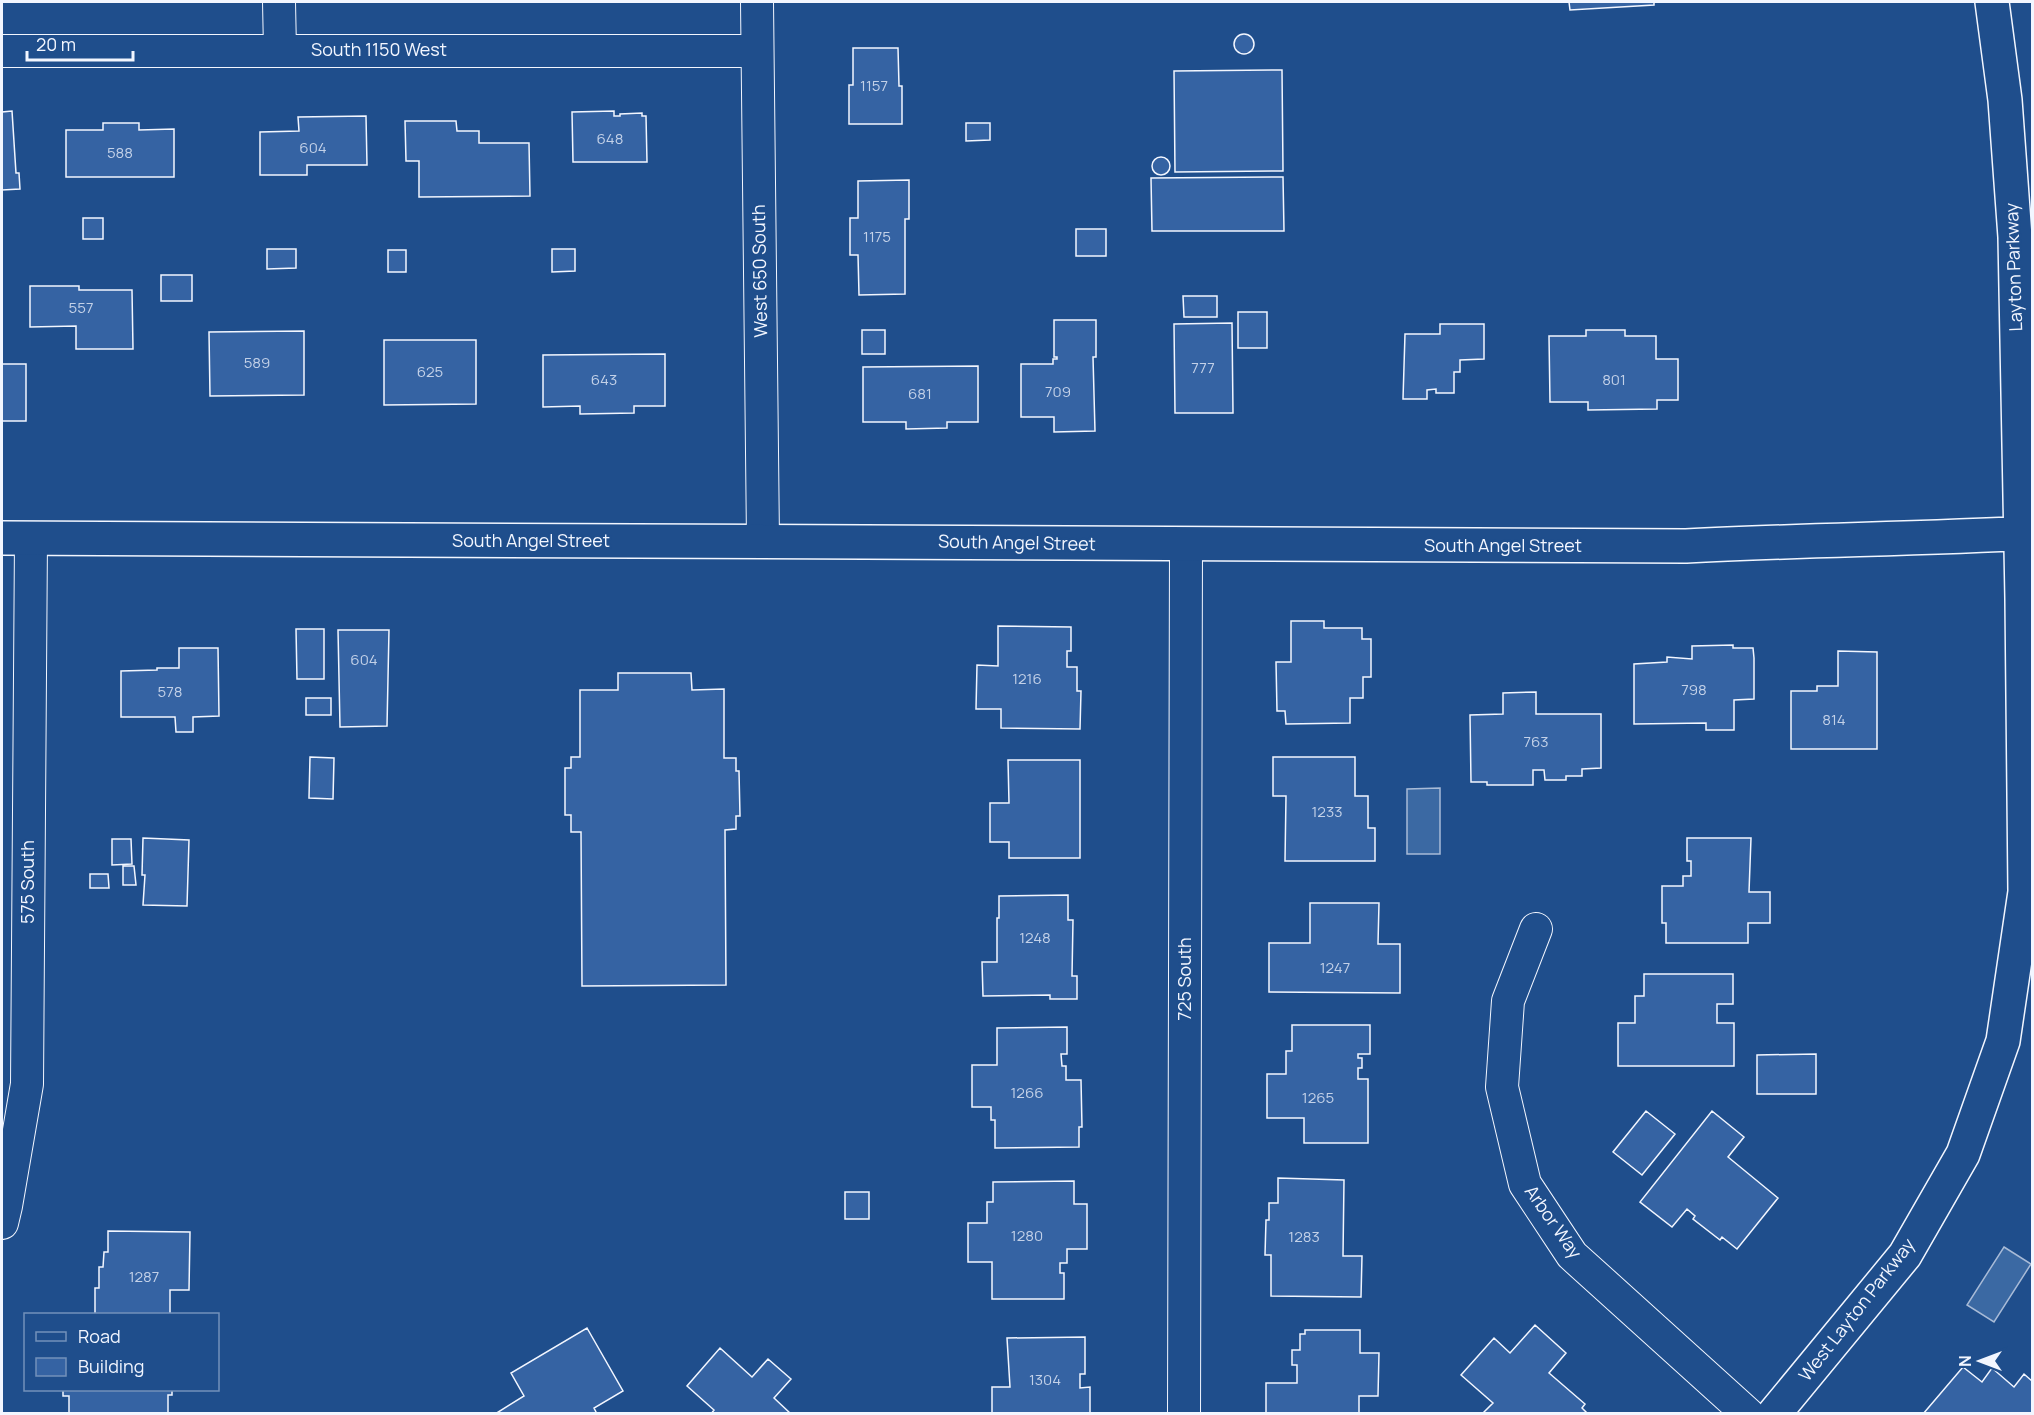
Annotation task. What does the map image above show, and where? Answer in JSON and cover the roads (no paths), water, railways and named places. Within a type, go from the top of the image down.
[{"type":"main road","name":"Layton Parkway","points":[[1992,2],[2005,100],[2015,237],[2027,534]]},
{"type":"main road","name":"South Angel Street","points":[[16,538],[1686,546],[2027,534]]},
{"type":"main road","name":"West Layton Parkway","points":[[1774,1413],[1905,1255],[1964,1154],[2003,1041],[2025,892],[2027,534]]},
{"type":"street","points":[[279,2],[280,50]]},
{"type":"street","name":"West 650 South","points":[[757,2],[763,540]]},
{"type":"street","name":"South 1150 West","points":[[2,51],[757,51]]},
{"type":"street","name":"575 South","points":[[2,1223],[27,1084],[16,538]]},
{"type":"street","name":"725 South","points":[[1184,1413],[1186,545]]},
{"type":"street","name":"Arbor Way","points":[[1536,929],[1508,1001],[1502,1087],[1524,1184],[1572,1256],[1748,1413]]},
{"type":"water","points":[[1440,788],[1440,854],[1407,854],[1407,789]]},
{"type":"water","points":[[2004,1247],[2031,1264],[1994,1322],[1967,1305]]}]
